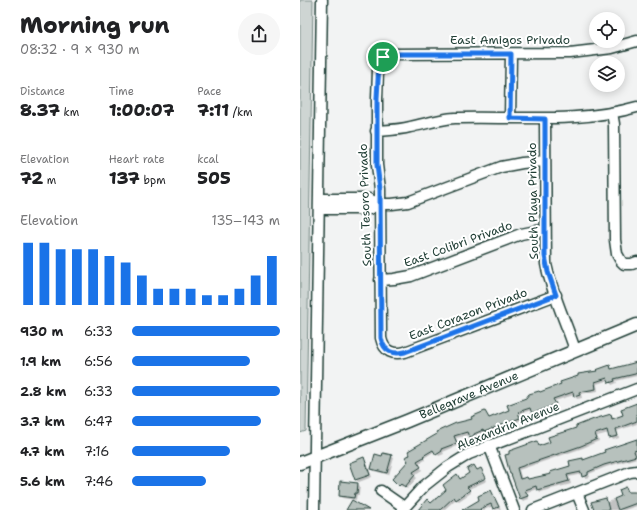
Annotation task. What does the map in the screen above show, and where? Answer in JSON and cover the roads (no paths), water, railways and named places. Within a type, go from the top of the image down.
[{"type":"main road","name":"Bellegrave Avenue","points":[[300,463],[407,421],[637,325]]},
{"type":"street","points":[[314,510],[322,0]]},
{"type":"street","name":"East Amigos Privado","points":[[383,57],[390,54],[558,54],[612,48],[637,41]]},
{"type":"street","points":[[510,118],[511,54]]},
{"type":"street","name":"South Tesoro Privado","points":[[383,57],[380,60],[378,70],[376,131],[379,204],[381,338],[383,346],[388,351]]},
{"type":"street","points":[[376,131],[400,129],[433,121],[454,118],[545,119],[580,117],[612,113],[637,107]]},
{"type":"street","points":[[612,113],[614,124],[615,240],[617,254],[624,264],[632,264],[637,262]]},
{"type":"street","name":"South Playa Privado","points":[[545,119],[546,264],[575,350]]},
{"type":"street","points":[[319,204],[369,209],[379,204],[408,202],[501,167],[522,163],[545,162]]},
{"type":"street","name":"East Colibri Privado","points":[[380,280],[411,276],[521,234],[545,231]]},
{"type":"street","name":"East Corazon Privado","points":[[388,351],[396,353],[405,352],[556,295]]},
{"type":"street","name":"Alexandria Avenue","points":[[403,508],[424,486],[448,466],[469,454],[637,389]]},
{"type":"street","points":[[490,445],[514,510]]},
{"type":"street","points":[[533,510],[630,472],[637,471]]},
{"type":"street","points":[[381,491],[403,508]]},
{"type":"street","points":[[577,493],[584,510]]}]
